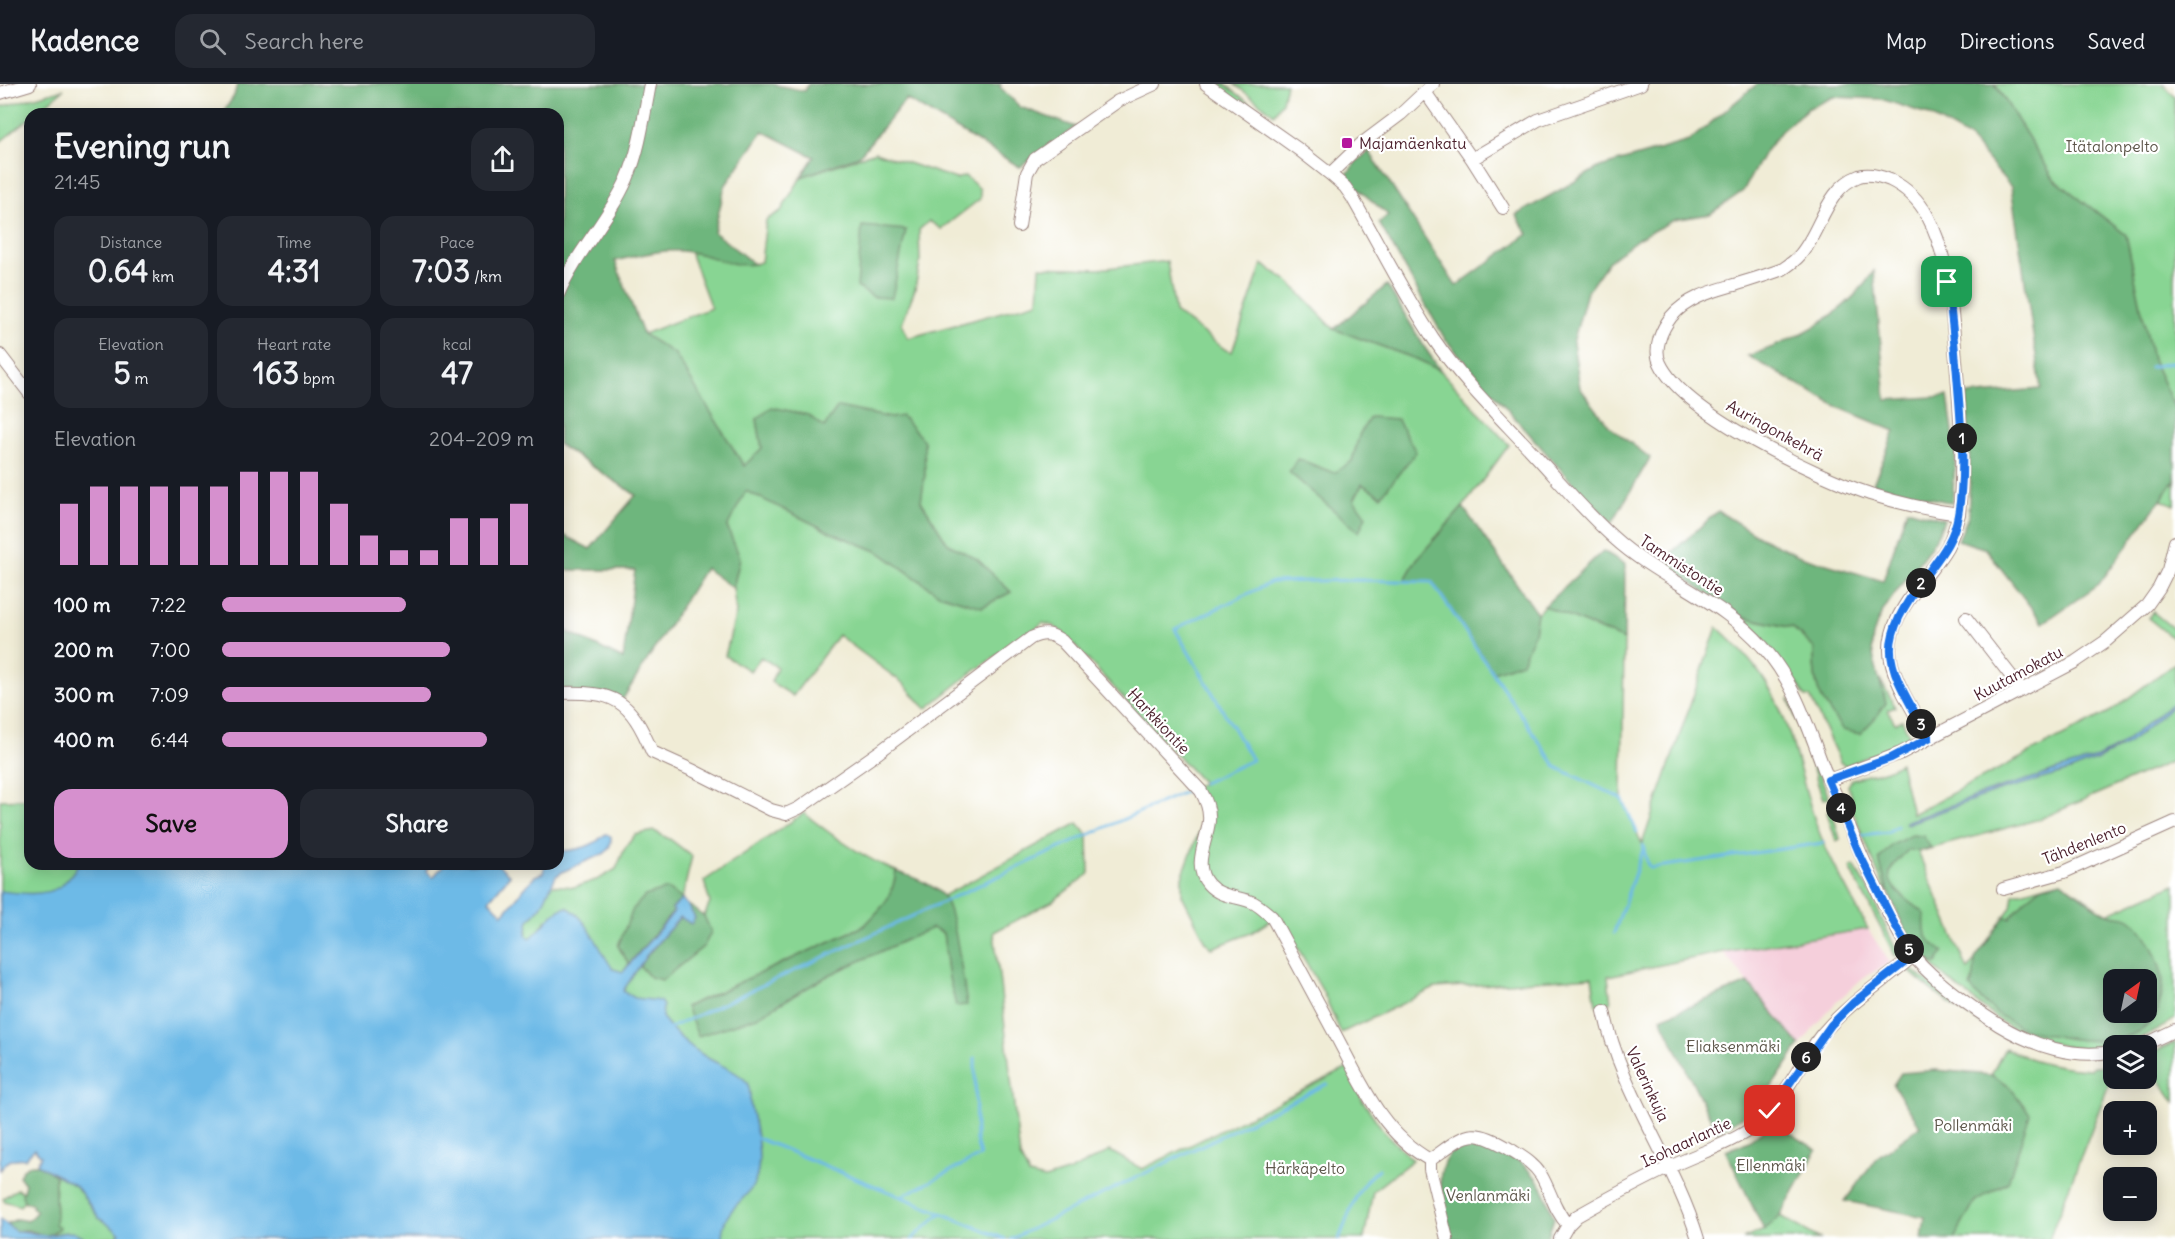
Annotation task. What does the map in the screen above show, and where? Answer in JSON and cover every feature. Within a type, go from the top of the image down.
[{"type":"street","points":[[0,93],[30,84]]},
{"type":"street","points":[[564,283],[627,180],[635,158],[650,84]]},
{"type":"street","points":[[1019,226],[1027,173],[1035,159],[1118,101],[1155,84]]},
{"type":"street","name":"Tammistontie","points":[[1206,84],[1345,187],[1409,300],[1435,340],[1491,408],[1614,538],[1654,570],[1730,617],[1764,647],[1787,680],[1804,714],[1828,780],[1860,855],[1884,905],[1913,956],[1968,1005],[2011,1032],[2044,1046],[2079,1053],[2103,1054]]},
{"type":"street","points":[[1472,159],[1538,120],[1641,84]]},
{"type":"street","points":[[1330,174],[1361,144],[1401,114],[1429,88],[1503,208]]},
{"type":"street","name":"Auringonkehrä","points":[[1929,738],[1898,681],[1890,650],[1896,622],[1912,595],[1952,539],[1959,514],[1963,456],[1952,318],[1940,249],[1929,218],[1910,192],[1886,178],[1872,174],[1860,176],[1843,187],[1834,197],[1808,243],[1792,263],[1783,269],[1693,299],[1672,316],[1659,339],[1659,362],[1673,382],[1706,410],[1749,438],[1798,464],[1869,494],[1912,506],[1959,514]]},
{"type":"street","points":[[0,355],[24,386]]},
{"type":"street","name":"Kuutamokatu","points":[[1828,780],[1891,758],[2075,662],[2106,641],[2143,610],[2159,588],[2168,570],[2175,542]]},
{"type":"street","points":[[1966,618],[2022,690]]},
{"type":"street","name":"Harkkiontie","points":[[564,693],[600,695],[621,702],[643,730],[652,752],[771,810],[786,814],[799,808],[879,752],[1030,638],[1042,633],[1052,634],[1062,641],[1201,790],[1210,820],[1201,855],[1201,870],[1207,883],[1221,894],[1252,902],[1272,917],[1382,1118],[1411,1148],[1430,1160]]},
{"type":"street","name":"Tähdenlento","points":[[2003,889],[2064,872],[2175,822]]},
{"type":"street","name":"Isohaarlantie","points":[[1560,1239],[1568,1225],[1577,1216],[1670,1167],[1741,1134],[1762,1120],[1831,1025],[1853,1003],[1913,956]]},
{"type":"street","name":"Valerinkuja","points":[[1604,1011],[1619,1065],[1670,1167],[1698,1239]]},
{"type":"street","points":[[2157,1039],[2175,1030]]},
{"type":"street","points":[[1447,1239],[1430,1169],[1430,1160],[1461,1138],[1470,1135],[1485,1135],[1527,1159],[1545,1182],[1559,1215],[1568,1225]]},
{"type":"shaded area","points":[[1868,929],[1890,963],[1864,977],[1836,1002],[1800,1045],[1723,952]]},
{"type":"green space","points":[[237,84],[772,84],[805,91],[808,84],[1001,84],[1000,87],[1020,107],[1076,127],[1020,167],[906,99],[859,156],[801,177],[814,157],[763,131],[725,186],[714,232],[754,264],[738,264],[680,251],[652,253],[615,261],[643,334],[675,354],[744,466],[762,448],[757,419],[772,407],[808,415],[824,427],[838,407],[891,418],[902,416],[924,441],[925,474],[921,501],[948,544],[977,559],[1011,592],[982,607],[939,594],[879,552],[830,532],[746,491],[727,527],[740,558],[733,588],[705,568],[621,702],[564,694],[564,630],[623,659],[635,570],[564,570],[564,535],[590,549],[636,495],[564,448],[564,108],[226,108],[234,96]]},
{"type":"green space","points":[[1215,84],[1225,84],[1266,116],[1262,118]]},
{"type":"green space","points":[[1234,84],[1286,84],[1282,102],[1274,114]]},
{"type":"green space","points":[[1757,84],[1995,84],[2054,179],[2126,235],[2152,359],[2175,409],[2175,480],[2099,584],[2043,623],[1986,549],[1958,540],[1968,517],[1970,478],[1967,395],[2041,389],[2011,187],[1969,138],[1927,114],[1881,99],[1833,97],[1807,109],[1781,131],[1762,156],[1743,191],[1710,214],[1674,220],[1639,238],[1608,262],[1587,292],[1573,343],[1580,388],[1610,427],[1650,458],[1612,523],[1578,489],[1445,339],[1379,223],[1388,215],[1348,180],[1347,174],[1369,151],[1456,286],[1528,234],[1516,215],[1600,167],[1689,141]]},
{"type":"green space","name":"Itätalonpelto","points":[[1995,84],[2164,84],[2175,97],[2175,409],[2152,359],[2126,235],[2054,179]]},
{"type":"green space","points":[[64,89],[42,108],[24,108],[24,123],[0,142],[0,107]]},
{"type":"green space","points":[[875,152],[956,179],[965,176],[980,189],[980,199],[941,229],[929,221],[919,230],[920,262],[915,289],[902,323],[908,338],[1038,302],[1040,267],[1098,269],[1167,261],[1175,312],[1226,350],[1232,352],[1262,264],[1288,281],[1334,329],[1419,360],[1441,371],[1509,445],[1463,507],[1417,559],[1405,581],[1432,582],[1493,672],[1534,633],[1537,613],[1544,606],[1624,640],[1622,799],[1642,844],[1717,627],[1753,664],[1765,680],[1779,707],[1787,726],[1816,825],[1834,866],[1868,929],[1723,952],[1608,976],[1611,1003],[1596,1005],[1592,977],[1435,988],[1341,1033],[1323,992],[1279,915],[1251,933],[1212,948],[1206,942],[1182,895],[1182,877],[1204,818],[1199,799],[1187,791],[1203,783],[1062,632],[1053,626],[1043,623],[966,677],[926,709],[904,684],[838,635],[793,696],[771,682],[777,667],[761,657],[750,671],[725,656],[736,613],[733,588],[740,558],[727,527],[745,490],[830,532],[879,552],[939,594],[982,607],[1011,592],[977,559],[948,544],[921,501],[925,474],[891,418],[838,407],[824,427],[757,419],[762,448],[745,467],[643,334],[711,308],[690,252],[754,264],[761,262],[766,220],[781,211],[801,177]],"holes":[[[1360,433],[1363,483],[1354,500],[1298,459],[1334,473],[1352,461]]]},
{"type":"green space","points":[[862,226],[906,230],[892,298],[873,297],[857,287]]},
{"type":"green space","points":[[1874,271],[1886,400],[1948,396],[1956,452],[1952,503],[1873,484],[1895,431],[1840,408],[1748,356],[1802,334],[1819,324],[1849,301]]},
{"type":"green space","points":[[1387,285],[1441,371],[1419,360],[1334,329]]},
{"type":"green space","points":[[1370,417],[1397,419],[1416,452],[1381,496],[1362,484],[1354,500],[1366,516],[1359,532],[1289,472],[1298,459],[1334,473],[1352,461],[1360,433]]},
{"type":"green space","points":[[2175,480],[2175,505],[2161,500]]},
{"type":"green space","points":[[1463,507],[1537,613],[1534,633],[1522,662],[1493,672],[1432,582],[1404,581],[1417,559]]},
{"type":"green space","points":[[1907,509],[1944,519],[1938,535],[1891,599],[1874,632],[1872,648],[1886,703],[1860,734],[1843,730],[1828,709],[1816,684],[1814,648],[1793,628],[1739,616],[1662,561],[1718,511],[1758,536],[1800,556],[1883,581]]},
{"type":"green space","points":[[1603,551],[1625,564],[1624,640],[1544,606]]},
{"type":"green space","points":[[2153,612],[2175,630],[2175,640],[2148,618]]},
{"type":"green space","points":[[1739,616],[1793,628],[1814,648],[1816,684],[1823,701],[1843,730],[1886,703],[1880,679],[1895,707],[1888,710],[1895,724],[1902,720],[1911,739],[1845,766],[1840,762],[1810,697],[1806,697],[1767,644]]},
{"type":"green space","points":[[2175,663],[2175,760],[2040,819],[1918,852],[1968,970],[2011,907],[2013,894],[2061,881],[2107,914],[2175,884],[2175,1019],[2145,1035],[2103,1035],[2103,1047],[2092,1048],[2050,1043],[2002,1022],[1988,1012],[1928,961],[1935,963],[1880,864],[1888,893],[1884,888],[1849,801],[1852,800],[1848,786],[1852,779],[1883,771],[1900,763],[1912,814],[2111,711]]},
{"type":"green space","points":[[1790,699],[1829,798],[1823,799]]},
{"type":"green space","points":[[24,799],[24,870],[94,870],[59,897],[0,902],[0,800]]},
{"type":"green space","points":[[1832,811],[1840,839],[1836,841],[1827,812]]},
{"type":"green space","name":"Härkäpelto","points":[[804,813],[848,845],[896,871],[895,880],[886,902],[864,926],[687,1006],[757,1017],[829,975],[932,927],[943,933],[949,978],[950,913],[943,896],[1078,823],[1088,835],[1089,874],[1053,901],[994,932],[1020,1157],[1029,1175],[1045,1179],[1070,1171],[1110,1151],[1142,1169],[1348,1068],[1362,1100],[1385,1133],[1413,1160],[1373,1191],[1364,1239],[710,1239],[623,991],[639,965],[650,977],[662,980],[704,946],[711,932],[704,916],[710,903],[704,881]]},
{"type":"green space","points":[[654,831],[671,840],[692,856],[682,899],[667,889],[625,931],[618,946],[629,964],[623,972],[614,978],[546,920],[536,935],[530,938],[526,936],[529,920],[541,907],[551,885],[575,887],[599,879],[616,869],[625,848],[635,835]]},
{"type":"green space","points":[[1911,835],[1923,836],[1931,848],[1908,850],[1892,868],[1891,882],[1900,894],[1925,914],[1927,936],[1944,952],[1936,964],[1926,958],[1908,934],[1893,901],[1879,859],[1892,845]]},
{"type":"green space","points":[[1854,866],[1870,893],[1898,954],[1895,956],[1850,868]]},
{"type":"green space","points":[[896,871],[932,887],[942,895],[947,903],[955,930],[967,1005],[956,1006],[949,978],[943,933],[932,928],[829,975],[757,1017],[698,1036],[686,1007],[864,926],[886,902],[895,880]]},
{"type":"green space","points":[[2061,881],[2100,910],[2133,921],[2150,943],[2156,956],[2163,985],[2160,1002],[2157,1010],[2157,969],[2103,969],[2103,1023],[2149,1023],[2144,1028],[2131,1035],[2103,1035],[2103,1041],[2069,1038],[2024,1029],[2002,1017],[1982,1000],[1970,987],[1974,977],[1975,959],[2004,917],[2010,918],[2024,901],[2041,887]]},
{"type":"green space","points":[[667,889],[682,899],[629,964],[618,946],[633,909],[645,896]]},
{"type":"green space","points":[[687,904],[704,916],[711,932],[704,946],[662,980],[650,977],[639,965],[680,917],[691,923],[695,918]]},
{"type":"green space","points":[[1913,970],[1961,1009],[2010,1038],[1982,1024],[1944,1000],[1909,971]]},
{"type":"green space","name":"Eliaksenmäki","points":[[1748,983],[1800,1045],[1758,1107],[1717,1132],[1661,1018]]},
{"type":"green space","points":[[2175,1042],[2175,1102],[2157,1076],[2157,1051]]},
{"type":"green space","points":[[2005,1048],[2036,1061],[2057,1066],[2090,1069],[2093,1066],[2103,1066],[2103,1089],[2107,1089],[2049,1239],[1954,1239],[1975,1201],[2008,1182],[2010,1087],[1991,1075]]},
{"type":"green space","name":"Pollenmäki","points":[[1936,1070],[1991,1075],[2010,1087],[2030,1114],[2008,1182],[1975,1201],[1954,1239],[1922,1239],[1925,1217],[1845,1201],[1876,1158],[1920,1126],[1893,1085],[1901,1073]]},
{"type":"green space","name":"Ellenmäki","points":[[1773,1122],[1817,1150],[1780,1216],[1764,1230],[1726,1151],[1749,1141]]},
{"type":"green space","name":"Venlanmäki","points":[[1474,1140],[1513,1157],[1536,1178],[1546,1195],[1554,1218],[1547,1239],[1452,1239],[1444,1209],[1440,1180],[1442,1168],[1448,1156],[1458,1147]]},
{"type":"green space","points":[[31,1164],[41,1166],[55,1176],[55,1224],[60,1228],[47,1236],[27,1230],[15,1231],[6,1224],[17,1219],[28,1221],[37,1211],[32,1207],[33,1205],[24,1201],[22,1195],[25,1184],[19,1176],[23,1169]]},
{"type":"green space","points":[[46,1168],[76,1186],[99,1218],[120,1233],[117,1238],[85,1239],[67,1232],[47,1236],[59,1229],[55,1224],[55,1176]]},
{"type":"green space","points":[[17,1189],[23,1192],[24,1201],[20,1206],[4,1201],[3,1198]]},
{"type":"green space","points":[[1780,1216],[1820,1239],[1743,1239],[1764,1230]]},
{"type":"water","points":[[2175,701],[2175,704],[2129,743],[2098,760],[2070,771],[1995,792],[1906,824],[1905,822],[1985,793],[2097,758],[2118,747]]},
{"type":"water","points":[[606,834],[611,837],[609,848],[605,853],[556,876],[541,907],[529,920],[526,935],[530,938],[556,912],[567,907],[575,912],[588,927],[613,969],[623,972],[674,912],[672,909],[682,899],[687,904],[695,918],[691,924],[680,917],[646,956],[623,991],[635,998],[660,1001],[663,1006],[662,1017],[677,1034],[700,1053],[737,1074],[748,1084],[759,1150],[757,1176],[749,1192],[727,1218],[722,1239],[114,1239],[120,1233],[99,1218],[76,1186],[37,1164],[41,1156],[34,1149],[25,1159],[14,1159],[0,1171],[0,891],[30,894],[46,892],[59,887],[74,870],[427,870],[433,877],[439,870],[504,870],[510,875],[489,900],[503,914],[535,876],[543,873],[544,870],[564,870],[564,851],[585,847]]},
{"type":"water","points":[[0,1219],[15,1231],[39,1235],[69,1232],[85,1239],[0,1239]]},
{"type":"waterway","points":[[2150,367],[2175,362]]},
{"type":"waterway","points":[[1203,783],[1252,760],[1175,629],[1272,582],[1358,580],[1432,582],[1556,767],[1622,799],[1637,832]]},
{"type":"waterway","points":[[670,1028],[1189,790]]},
{"type":"waterway","points":[[1861,835],[1888,832],[1897,826]]},
{"type":"waterway","points":[[1643,845],[1650,868],[1823,843]]},
{"type":"waterway","points":[[1614,933],[1643,850]]},
{"type":"waterway","points":[[902,1196],[980,1156],[976,1140],[975,1058]]},
{"type":"waterway","points":[[1011,1239],[1327,1084]]},
{"type":"waterway","points":[[757,1138],[941,1213],[912,1239]]},
{"type":"waterway","points":[[1339,1239],[1359,1191],[1371,1175],[1379,1169]]},
{"type":"waterway","points":[[941,1213],[1005,1239]]},
{"type":"place","name":"Majamäenkatu","points":[[1347,143]]},
{"type":"route","points":[[1770,1111],[1822,1035],[1842,1013],[1913,956],[1879,895],[1828,780],[1891,758],[1929,738],[1898,681],[1890,650],[1896,622],[1912,595],[1952,539],[1959,514],[1963,456],[1947,282]]}]
